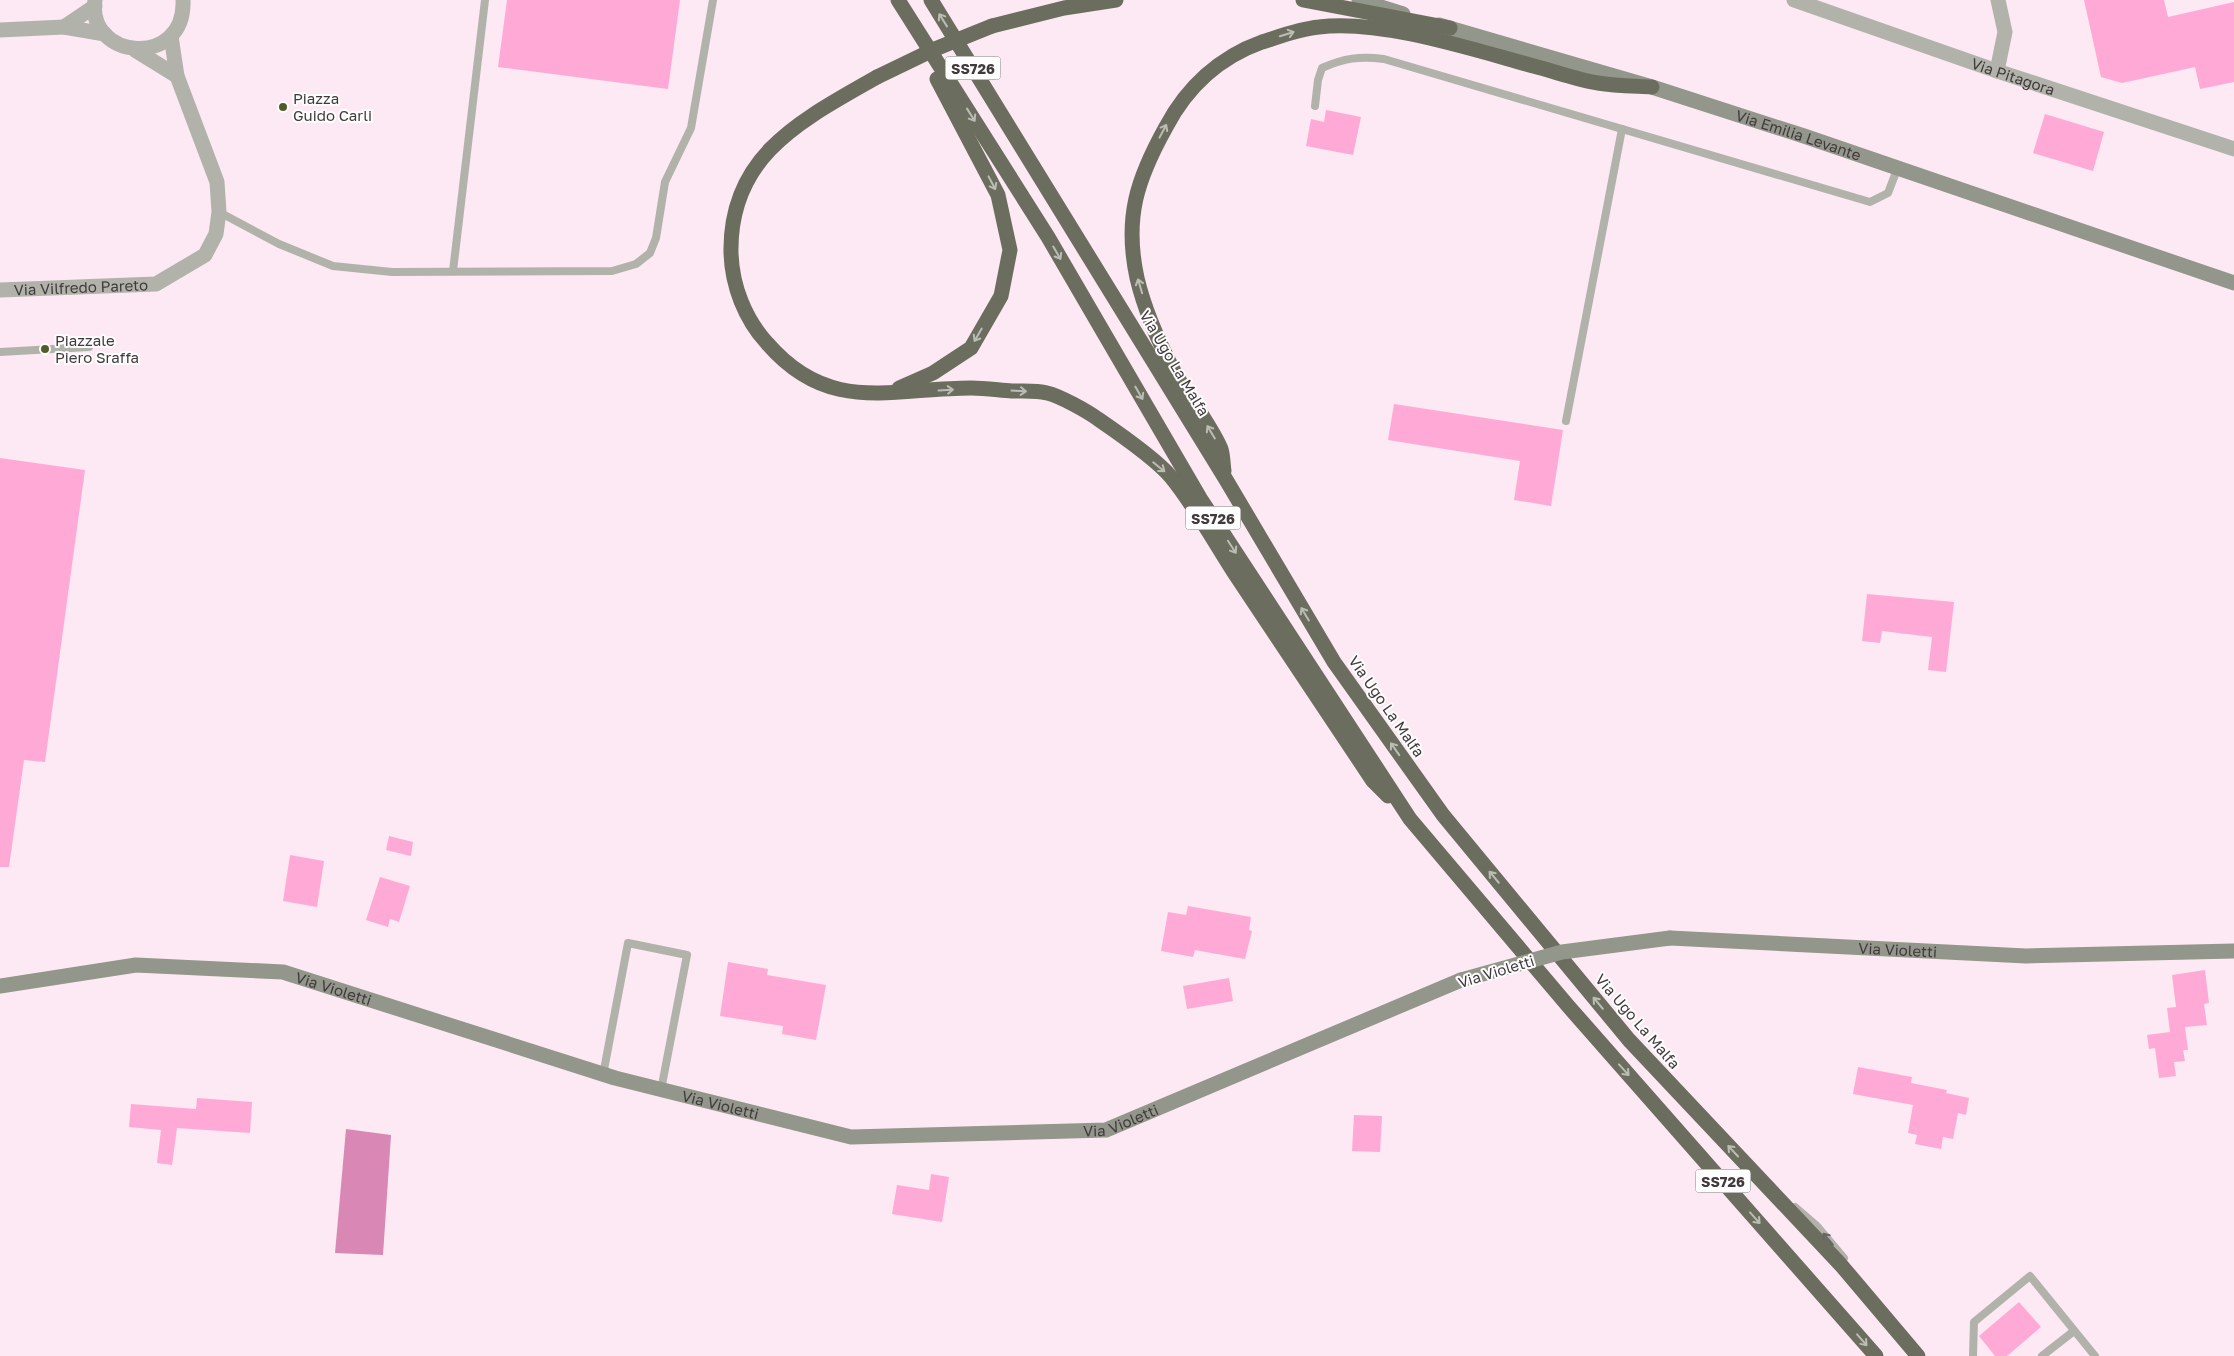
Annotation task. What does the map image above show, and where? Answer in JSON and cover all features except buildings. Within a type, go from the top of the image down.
[{"type":"highway","points":[[886,393],[934,373],[971,348],[1001,296],[1010,250],[998,195],[897,0]]},
{"type":"highway","name":"SS726","points":[[897,0],[1048,237],[1200,498],[1410,819],[1569,1007],[1876,1356]]},
{"type":"highway","name":"Via Ugo La Malfa","points":[[931,0],[1224,478],[1334,662],[1443,815],[1629,1040],[1841,1265],[1918,1356]]},
{"type":"highway","points":[[1116,0],[1064,8],[992,26],[935,49],[877,77],[805,121],[776,143],[761,158],[750,173],[741,194],[731,239],[734,279],[749,317],[760,335],[793,369],[834,389],[862,394],[970,388],[1048,393],[1096,417],[1170,476],[1373,781],[1410,819]]},
{"type":"highway","points":[[1303,0],[1338,5],[1450,28]]},
{"type":"highway","points":[[1224,478],[1221,449],[1176,374],[1153,328],[1137,278],[1132,233],[1136,193],[1151,153],[1170,118],[1196,82],[1229,56],[1253,46],[1289,33],[1318,26],[1352,25],[1471,49],[1597,84],[1652,87]]},
{"type":"street","name":"Via Emilia Levante","points":[[1359,0],[1652,87],[1898,167],[2234,283]]},
{"type":"street","name":"Via Pitagora","points":[[1794,0],[1997,71],[2234,149]]},
{"type":"street","points":[[1997,71],[2005,32],[1998,0]]},
{"type":"street","points":[[64,27],[95,3]]},
{"type":"street","points":[[95,3],[97,21],[105,34],[114,42],[135,50],[177,76]]},
{"type":"street","points":[[135,50],[148,49],[161,44],[171,36],[179,24],[186,3]]},
{"type":"street","points":[[0,30],[64,27],[105,34]]},
{"type":"street","name":"Via Vilfredo Pareto","points":[[0,290],[156,284],[205,255],[216,234],[219,212],[217,182],[177,76],[171,36]]},
{"type":"street","name":"Via Violetti","points":[[0,986],[136,965],[283,972],[603,1074],[851,1137],[1106,1130],[1461,980],[1562,952],[1670,938],[2026,956],[2234,951]]},
{"type":"lane","points":[[453,271],[484,0]]},
{"type":"lane","points":[[219,212],[279,244],[333,266],[392,272],[612,271],[636,264],[650,253],[656,238],[665,182],[691,128],[713,0]]},
{"type":"lane","points":[[1315,106],[1318,80],[1322,68],[1340,60],[1362,56],[1384,59],[1870,202],[1888,193],[1898,167]]},
{"type":"lane","points":[[1566,421],[1622,129]]},
{"type":"lane","points":[[0,352],[88,347]]},
{"type":"lane","points":[[603,1074],[628,943],[687,954],[661,1090]]},
{"type":"lane","points":[[1771,1191],[1799,1210],[1817,1226],[1927,1356]]},
{"type":"lane","points":[[1973,1356],[1974,1322],[2030,1276],[2095,1356]]},
{"type":"lane","points":[[2042,1356],[2074,1331]]},
{"type":"shaded area","points":[[346,1129],[391,1135],[383,1255],[335,1253]]},
{"type":"place","name":"Piazza Guido Carli","points":[[283,107]]},
{"type":"place","name":"Piazzale Piero Sraffa","points":[[45,349]]}]
